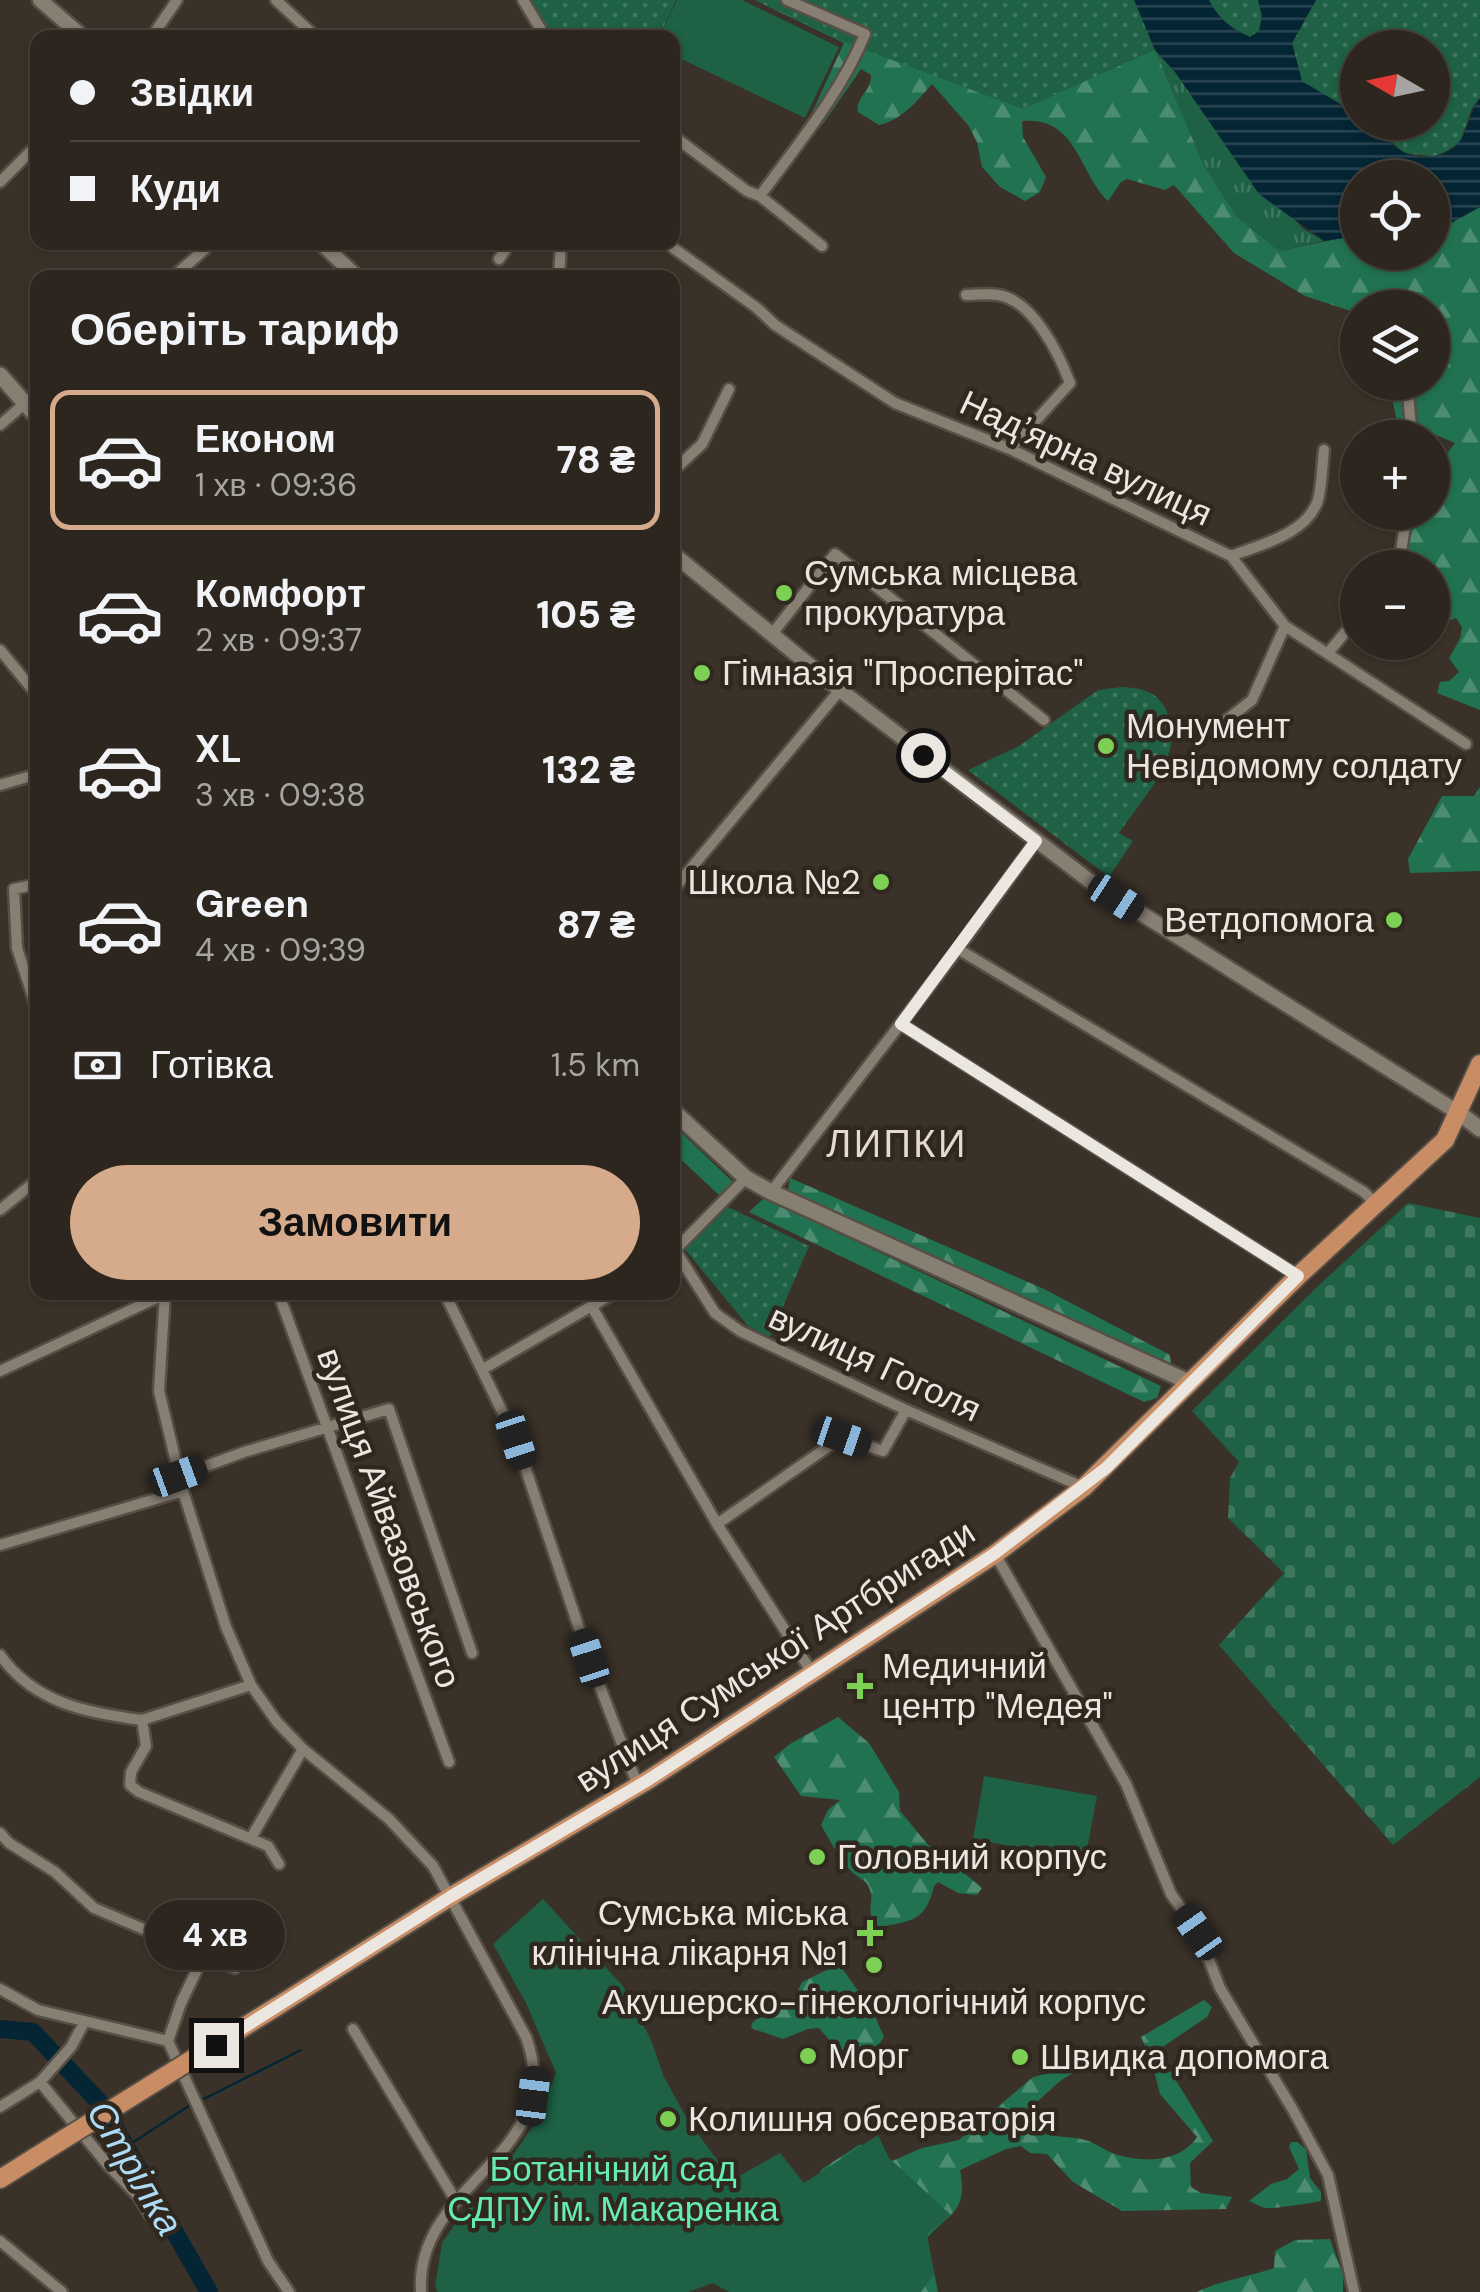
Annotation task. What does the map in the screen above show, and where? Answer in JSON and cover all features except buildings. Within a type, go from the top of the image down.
[{"type":"main road","points":[[0,375],[30,409]]},
{"type":"main road","name":"вулиця Сумської Артбригади","points":[[0,2179],[450,1897],[638,1786],[994,1554],[1084,1487],[1298,1276],[1445,1140],[1480,1064]]},
{"type":"main road","points":[[1459,1113],[1480,1129]]},
{"type":"main road","points":[[680,1117],[746,1178],[771,1192],[1191,1383]]},
{"type":"street","points":[[40,0],[75,30]]},
{"type":"street","points":[[156,30],[177,0]]},
{"type":"street","points":[[276,0],[308,30]]},
{"type":"street","points":[[523,0],[541,30]]},
{"type":"street","points":[[760,196],[830,98],[856,57],[864,34],[787,0]]},
{"type":"street","points":[[680,141],[760,196],[822,246]]},
{"type":"street","points":[[0,182],[30,152]]},
{"type":"street","points":[[181,270],[204,250]]},
{"type":"street","points":[[328,250],[350,270]]},
{"type":"street","points":[[500,259],[505,250]]},
{"type":"street","name":"Надʼярна вулиця","points":[[676,250],[757,308],[775,326],[895,403],[1010,449],[1231,556],[1285,626],[1466,744]]},
{"type":"street","points":[[966,295],[1002,295],[1024,310],[1055,344],[1070,383],[1010,449]]},
{"type":"street","points":[[680,465],[702,444],[729,389]]},
{"type":"street","points":[[0,424],[30,398]]},
{"type":"street","points":[[1231,556],[1289,532],[1307,518],[1318,501],[1324,450]]},
{"type":"street","points":[[772,634],[835,554],[1044,720]]},
{"type":"street","points":[[680,559],[840,690],[1036,841],[1164,930],[1459,1113]]},
{"type":"street","points":[[1223,723],[1252,700],[1285,626]]},
{"type":"street","points":[[1328,653],[1340,639]]},
{"type":"street","points":[[0,650],[30,686]]},
{"type":"street","points":[[680,881],[840,690]]},
{"type":"street","points":[[0,785],[30,776]]},
{"type":"street","points":[[771,1192],[1036,841]]},
{"type":"street","points":[[30,885],[14,888],[17,948],[30,988]]},
{"type":"street","points":[[958,949],[1364,1192],[1375,1203]]},
{"type":"street","points":[[901,1024],[1298,1276]]},
{"type":"street","points":[[680,1246],[746,1178]]},
{"type":"street","points":[[0,1210],[30,1186]]},
{"type":"street","name":"вулиця Гоголя","points":[[680,1261],[715,1313],[740,1331],[906,1410],[1084,1487]]},
{"type":"street","points":[[0,1371],[150,1300]]},
{"type":"street","points":[[164,1300],[158,1391],[178,1476],[226,1627],[251,1684],[277,1722],[303,1750],[412,1842],[433,1866],[526,2037],[536,2074],[527,2113],[515,2135],[456,2200],[426,2244],[421,2260],[421,2292]]},
{"type":"street","name":"вулиця Айвазовського","points":[[281,1300],[449,1762]]},
{"type":"street","points":[[448,1300],[516,1440],[589,1658],[638,1786]]},
{"type":"street","points":[[483,1369],[603,1300]]},
{"type":"street","points":[[592,1307],[716,1524],[811,1671]]},
{"type":"street","points":[[178,1476],[389,1409],[472,1653]]},
{"type":"street","points":[[716,1524],[842,1437],[883,1451],[906,1410]]},
{"type":"street","points":[[0,1544],[183,1491]]},
{"type":"street","points":[[994,1554],[1126,1784],[1171,1894],[1198,1932],[1220,1988],[1328,2175],[1354,2292]]},
{"type":"street","points":[[0,1656],[14,1675],[42,1695],[75,1708],[142,1720],[251,1684]]},
{"type":"street","points":[[142,1720],[146,1746],[131,1772],[130,1785],[154,1799],[268,1846],[279,1864]]},
{"type":"street","points":[[251,1838],[303,1750]]},
{"type":"street","points":[[0,1832],[8,1843],[55,1872],[94,1908],[235,1968]]},
{"type":"street","points":[[204,1955],[168,2041],[268,2261],[289,2292]]},
{"type":"street","points":[[0,1989],[38,2010],[168,2041]]},
{"type":"street","points":[[0,2107],[43,2078],[71,2048],[85,2021]]},
{"type":"street","points":[[353,2029],[456,2200]]},
{"type":"street","points":[[43,2078],[150,2215]]},
{"type":"street","points":[[0,2241],[62,2292]]},
{"type":"green space","points":[[530,0],[676,0],[662,30],[548,30]]},
{"type":"green space","points":[[677,0],[742,0],[839,47],[805,118],[680,58],[680,30],[662,30]]},
{"type":"green space","points":[[755,0],[1134,0],[1204,166],[1237,217],[1279,251],[1340,238],[1340,270],[1450,270],[1450,224],[1480,207],[1480,710],[1437,693],[1440,682],[1449,681],[1459,672],[1450,659],[1462,627],[1456,618],[1450,620],[1450,550],[1399,550],[1399,530],[1450,530],[1450,450],[1455,443],[1450,441],[1450,420],[1397,420],[1392,400],[1450,400],[1450,290],[1340,290],[1340,307],[1305,296],[1234,253],[1174,185],[1165,190],[1127,179],[1108,201],[1066,137],[1055,127],[1040,122],[1022,121],[1023,137],[1046,177],[1040,192],[1025,201],[1000,187],[982,167],[977,142],[968,125],[932,84],[902,114],[879,125],[858,112],[871,75],[861,69],[823,124],[809,119],[844,43]]},
{"type":"green space","points":[[755,0],[1134,0],[1155,50],[1023,109],[844,42]]},
{"type":"green space","points":[[1209,0],[1258,0],[1262,16],[1259,31],[1250,37],[1237,30],[1221,18]]},
{"type":"green space","points":[[1316,0],[1480,0],[1480,98],[1472,108],[1460,142],[1438,157],[1404,153],[1390,140],[1450,140],[1450,30],[1340,30],[1340,104],[1302,82],[1292,43]]},
{"type":"green space","points":[[1155,50],[1211,123],[1302,228],[1324,241],[1279,251],[1237,217],[1204,166]]},
{"type":"green space","points":[[1141,689],[1158,698],[1171,726],[1171,742],[1160,774],[1119,833],[1133,841],[1109,877],[968,770],[1019,746],[1098,690]]},
{"type":"green space","points":[[1480,787],[1480,871],[1410,873],[1408,859],[1442,796],[1474,796]]},
{"type":"green space","points":[[680,1132],[733,1182],[719,1195],[680,1159]]},
{"type":"green space","points":[[790,1178],[1044,1289],[1170,1355],[1171,1366],[788,1191]]},
{"type":"green space","points":[[764,1198],[1161,1386],[1157,1398],[1144,1402],[749,1212]]},
{"type":"green space","points":[[1408,1203],[1480,1218],[1480,1777],[1393,1845],[1219,1645],[1284,1573],[1228,1518],[1230,1478],[1239,1462],[1192,1411]]},
{"type":"green space","points":[[724,1205],[809,1246],[770,1337],[748,1326],[684,1248]]},
{"type":"green space","points":[[838,1717],[869,1743],[899,1792],[900,1811],[929,1846],[949,1853],[958,1868],[982,1888],[977,1895],[958,1893],[938,1882],[927,1906],[916,1917],[879,1927],[874,1921],[869,1887],[844,1863],[821,1825],[828,1810],[840,1800],[801,1796],[774,1757]]},
{"type":"green space","points":[[984,1776],[1097,1796],[1085,1860],[973,1839]]},
{"type":"green space","name":"Ботанічний сад СДПУ ім. Макаренка","points":[[543,1899],[623,1986],[687,2119],[732,2180],[780,2153],[804,2183],[878,2135],[889,2158],[951,2215],[927,2234],[934,2274],[921,2292],[729,2292],[713,2283],[688,2292],[438,2292],[435,2286],[442,2243],[462,2214],[493,2184],[536,2122],[556,2073],[526,2003],[493,1944]]},
{"type":"green space","points":[[839,1964],[873,2012],[884,2037],[872,2049],[844,2057],[819,2028],[783,2039],[751,2028],[770,2008],[790,2008],[802,1982]]},
{"type":"green space","points":[[1204,2000],[1212,2007],[1207,2017],[1161,2048],[1169,2069],[1213,2141],[1190,2163],[1191,2187],[1201,2193],[1232,2197],[1226,2209],[1122,2211],[1073,2182],[1047,2154],[1030,2153],[1021,2146],[1006,2149],[960,2170],[959,2203],[927,2238],[938,2292],[826,2292],[819,2174],[822,2169],[859,2145],[877,2144],[890,2162],[922,2148],[959,2140],[1033,2077],[1059,2071],[1094,2046],[1095,2059],[1060,2081],[1027,2111],[1034,2114],[1045,2134],[1085,2140],[1111,2153],[1137,2159],[1160,2159],[1190,2146],[1197,2137],[1160,2094],[1141,2037]]},
{"type":"green space","points":[[1291,2142],[1306,2149],[1310,2178],[1321,2192],[1321,2201],[1270,2208],[1249,2201],[1299,2169],[1289,2147]]},
{"type":"green space","points":[[1330,2239],[1343,2275],[1343,2292],[1197,2292],[1274,2268],[1275,2251],[1295,2240]]},
{"type":"water","points":[[1134,0],[1209,0],[1226,22],[1250,37],[1259,31],[1262,16],[1258,0],[1316,0],[1292,43],[1302,81],[1340,104],[1340,140],[1389,140],[1409,154],[1433,156],[1455,146],[1480,98],[1480,207],[1450,224],[1450,160],[1340,160],[1340,239],[1324,241],[1259,194],[1175,72],[1155,50]]},
{"type":"waterway","name":"Стрілка","points":[[0,2029],[33,2032],[102,2105],[209,2292]]},
{"type":"waterway","points":[[200,2101],[301,2050]]},
{"type":"waterway","points":[[126,2147],[190,2105]]},
{"type":"place","name":"Сумська місцева прокуратура","points":[[784,593]]},
{"type":"place","name":"Гімназія \"Просперітас\"","points":[[702,673]]},
{"type":"place","name":"Монумент Невідомому солдату","points":[[1106,746]]},
{"type":"place","name":"Школа №2","points":[[881,882]]},
{"type":"place","name":"Ветдопомога","points":[[1394,920]]},
{"type":"place","name":"Медичний центр \"Медея\"","points":[[860,1686]]},
{"type":"place","name":"Головний корпус","points":[[817,1857]]},
{"type":"place","name":"Сумська міська клінічна лікарня №1","points":[[870,1933]]},
{"type":"place","name":"Акушерско-гінекологічний корпус","points":[[874,1965]]},
{"type":"place","name":"Морг","points":[[808,2056]]},
{"type":"place","name":"Швидка допомога","points":[[1020,2057]]},
{"type":"place","name":"Колишня обсерваторія","points":[[668,2119]]},
{"type":"district","name":"ЛИПКИ","points":[[897,1144]]},
{"type":"route","points":[[216,2045],[450,1897],[648,1780],[994,1554],[1106,1468],[1298,1276],[901,1024],[1036,841],[923,755]]}]
